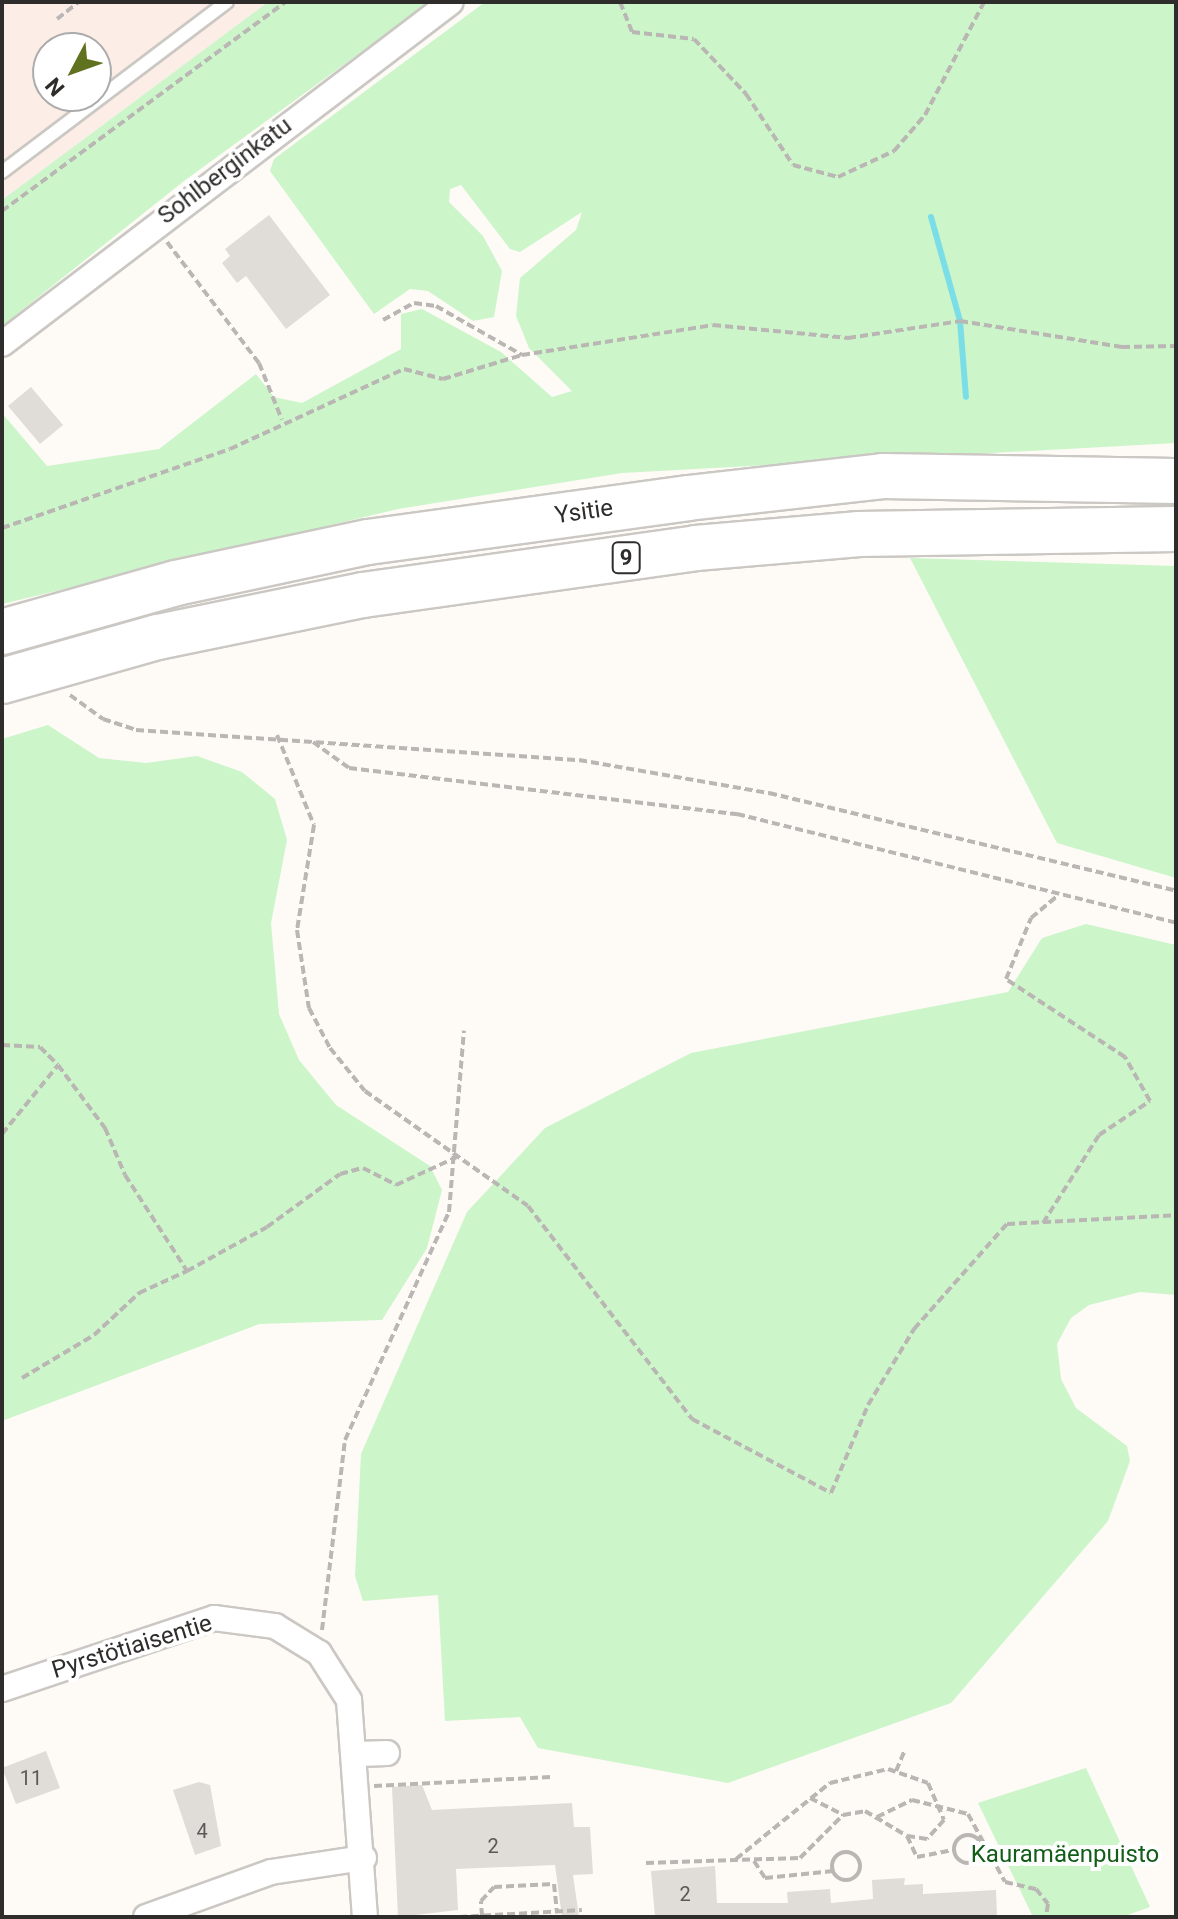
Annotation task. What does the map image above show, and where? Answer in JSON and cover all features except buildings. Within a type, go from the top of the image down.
[{"type":"highway","points":[[883,476],[1176,456]]},
{"type":"highway","name":"Ysitie","points":[[2,632],[176,583],[368,542],[883,476],[1176,481]]},
{"type":"highway","name":"9","points":[[2,681],[158,637],[349,598],[696,548],[859,534],[1176,529]]},
{"type":"street","name":"Sohlberginkatu","points":[[2,344],[154,224],[451,2]]},
{"type":"street","name":"Pyrstötiaisentie","points":[[2,1689],[214,1618],[275,1626],[319,1653],[349,1700],[358,1754],[365,1917]]},
{"type":"street","points":[[358,1754],[387,1753]]},
{"type":"street","points":[[146,1917],[271,1872],[364,1858]]},
{"type":"lane","points":[[2,172],[227,2]]},
{"type":"path","points":[[57,19],[79,2]]},
{"type":"path","points":[[2,211],[285,2]]},
{"type":"path","points":[[620,2],[632,32],[694,39],[746,94],[793,165],[838,177],[894,151],[925,115],[984,2]]},
{"type":"path","points":[[154,224],[259,363],[282,420]]},
{"type":"path","points":[[383,320],[414,303],[436,306],[522,355]]},
{"type":"path","points":[[2,528],[230,449],[282,420],[404,369],[443,379],[522,355],[713,325],[848,338],[960,321],[1122,347],[1176,346]]},
{"type":"path","points":[[68,693],[103,719],[136,730],[277,735],[312,741],[608,765],[769,793],[1176,891]]},
{"type":"path","points":[[277,735],[314,825],[297,930],[309,1008],[365,1091],[528,1206],[692,1419],[831,1493],[868,1405],[914,1329],[1007,1224],[1176,1215]]},
{"type":"path","points":[[312,741],[349,768],[737,814],[926,856],[1057,896],[1176,923]]},
{"type":"path","points":[[1043,1223],[1099,1135],[1150,1101],[1125,1057],[1006,979],[1031,918],[1057,896]]},
{"type":"path","points":[[319,1653],[345,1440],[432,1258],[449,1212],[457,1157],[464,1031]]},
{"type":"path","points":[[2,1045],[40,1047],[58,1065],[105,1128],[125,1175],[187,1271]]},
{"type":"path","points":[[2,1134],[58,1065]]},
{"type":"path","points":[[22,1378],[94,1335],[139,1293],[187,1271],[267,1227],[340,1174],[363,1168],[396,1185],[457,1157]]},
{"type":"path","points":[[896,1771],[905,1750]]},
{"type":"path","points":[[735,1860],[810,1798],[853,1774],[896,1771],[928,1783],[940,1808],[938,1833],[907,1836]]},
{"type":"path","points":[[360,1787],[551,1777]]},
{"type":"path","points":[[810,1798],[843,1815],[877,1817],[907,1836],[917,1857],[954,1850],[968,1836],[982,1850],[966,1863],[954,1850]]},
{"type":"path","points":[[877,1817],[912,1800],[968,1814],[1005,1882],[1036,1889],[1048,1904],[1046,1917]]},
{"type":"path","points":[[646,1863],[753,1861],[813,1852],[843,1815]]},
{"type":"path","points":[[753,1861],[765,1878],[834,1871],[853,1878],[859,1862],[842,1853],[834,1871]]},
{"type":"path","points":[[482,1916],[481,1901],[494,1887],[554,1884],[557,1911]]},
{"type":"path","points":[[459,1917],[582,1910]]},
{"type":"shaded area","points":[[2,2],[268,2],[2,200]]},
{"type":"green space","points":[[268,2],[430,2],[184,181],[2,326],[2,200]]},
{"type":"green space","points":[[485,2],[1176,2],[1176,443],[622,473],[398,509],[2,604],[2,413],[47,466],[159,449],[256,374],[274,397],[302,403],[401,349],[401,314],[422,309],[501,352],[552,397],[572,391],[529,348],[516,316],[520,278],[576,230],[582,212],[520,252],[510,249],[461,185],[450,189],[449,202],[483,236],[502,271],[494,317],[473,321],[428,291],[410,289],[374,314],[270,171],[274,159]]},
{"type":"green space","points":[[910,558],[1176,566],[1176,878],[1057,843]]},
{"type":"green space","points":[[48,725],[99,758],[146,763],[197,756],[242,772],[275,799],[287,840],[271,923],[279,1014],[299,1060],[336,1105],[430,1166],[442,1190],[427,1248],[382,1320],[259,1324],[2,1421],[2,739]]},
{"type":"green space","points":[[1086,924],[1176,945],[1176,1295],[1140,1292],[1089,1305],[1071,1318],[1057,1344],[1061,1379],[1076,1408],[1127,1446],[1130,1461],[1108,1521],[951,1703],[728,1783],[538,1748],[520,1717],[445,1721],[438,1595],[363,1601],[355,1576],[361,1454],[467,1212],[545,1128],[691,1053],[1008,992],[1042,938]]},
{"type":"green space","name":"Kauramäenpuisto","points":[[1086,1768],[1150,1907],[1122,1917],[1033,1917],[978,1803]]},
{"type":"waterway","points":[[931,217],[960,321],[966,397]]}]
